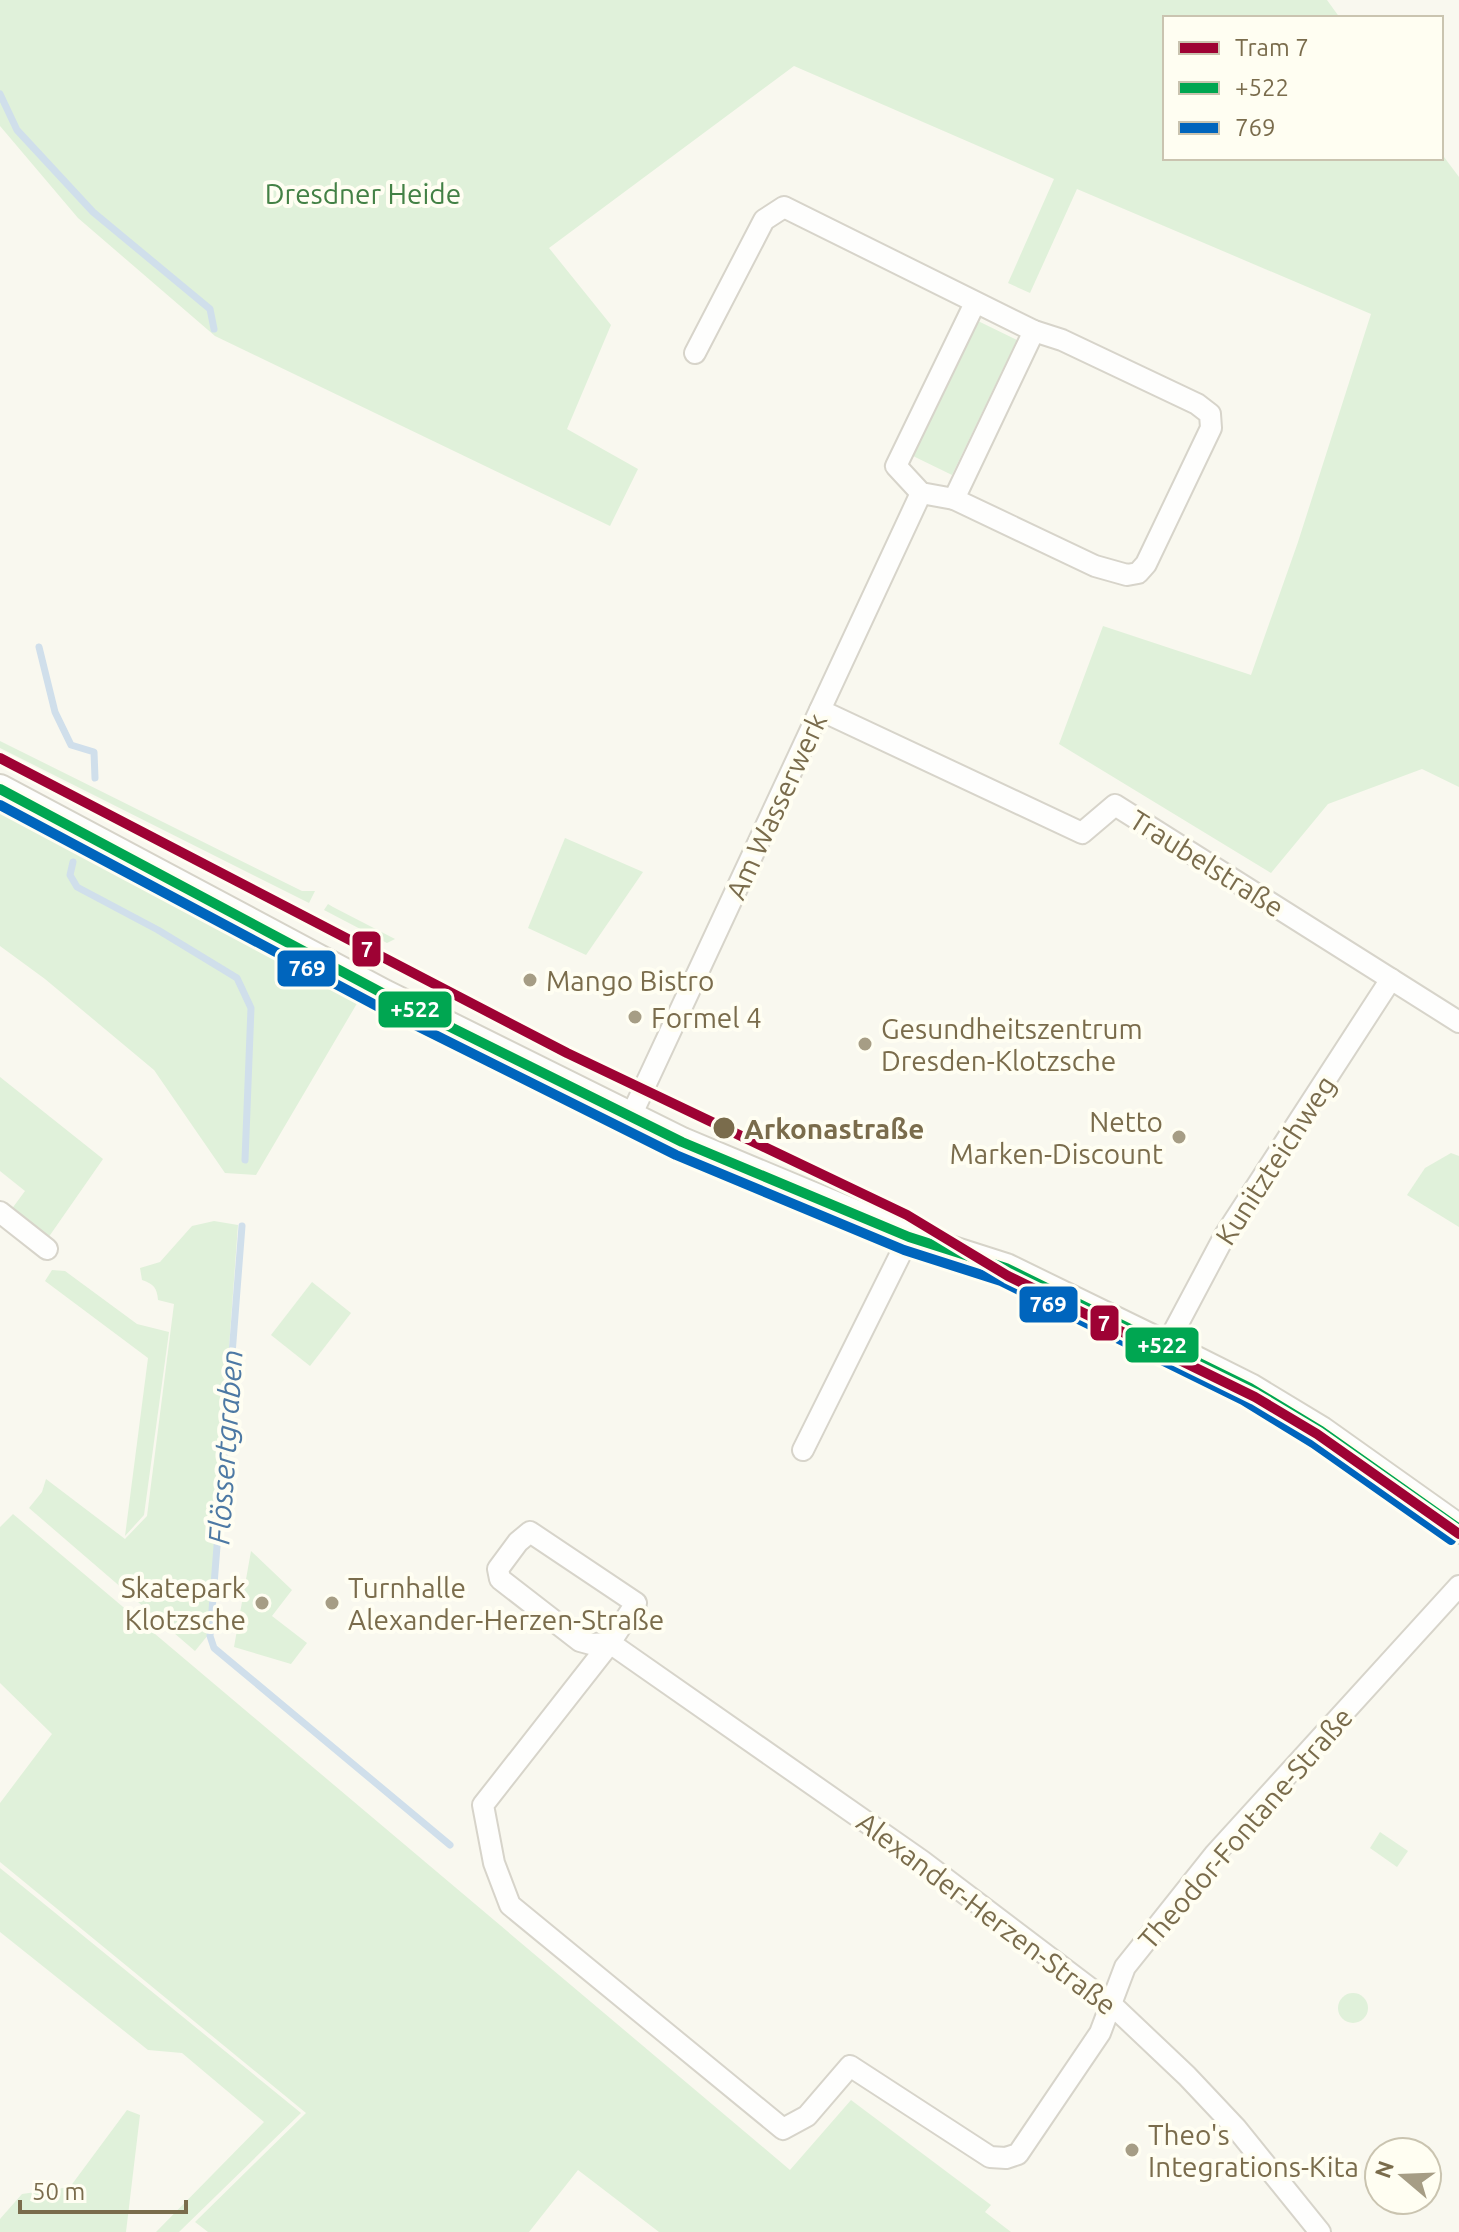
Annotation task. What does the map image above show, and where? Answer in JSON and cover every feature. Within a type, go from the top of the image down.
[{"type":"main road","points":[[0,789],[384,994],[630,1118],[909,1237],[1006,1268],[1250,1388],[1321,1431],[1459,1529]]},
{"type":"street","points":[[695,353],[764,220],[784,207],[975,303],[1197,404],[1210,414],[1211,428],[1153,550],[1138,573],[1127,575],[1095,566],[954,499],[921,493],[896,466],[975,303]]},
{"type":"street","points":[[954,499],[1034,331]]},
{"type":"street","name":"Am Wasserwerk","points":[[630,1118],[921,493]]},
{"type":"street","name":"Traubelstraße","points":[[820,710],[1082,833],[1115,805],[1459,1022]]},
{"type":"street","name":"Kunitzteichweg","points":[[1166,1346],[1225,1235],[1391,979]]},
{"type":"street","points":[[0,1212],[47,1249]]},
{"type":"street","points":[[803,1450],[909,1237]]},
{"type":"street","name":"Alexander-Herzen-Straße","points":[[510,1905],[494,1863],[483,1805],[610,1643],[636,1603],[530,1532],[518,1542],[498,1569],[500,1579],[580,1641],[610,1643],[909,1852],[1112,2005],[1187,2076],[1236,2128],[1320,2232]]},
{"type":"street","name":"Theodor-Fontane-Straße","points":[[510,1905],[783,2129],[807,2116],[850,2066],[990,2157],[1006,2158],[1018,2154],[1100,2033],[1125,1967],[1215,1854],[1459,1586]]},
{"type":"green space","name":"Dresdner Heide","points":[[0,0],[1327,0],[1339,16],[1163,16],[1163,160],[1443,160],[1443,156],[1459,177],[1459,787],[1422,769],[1328,804],[1271,873],[1059,744],[1103,626],[1251,675],[1298,542],[1371,314],[1077,189],[1030,293],[1008,283],[1054,179],[794,66],[549,248],[611,325],[567,429],[638,469],[610,526],[215,336],[78,218],[0,126]]},
{"type":"green space","points":[[978,321],[1017,340],[952,475],[913,456]]},
{"type":"green space","points":[[0,741],[302,891],[315,891],[309,903],[0,748]]},
{"type":"green space","points":[[0,804],[252,936],[359,1000],[256,1175],[225,1173],[154,1070],[45,979],[0,946]]},
{"type":"green space","points":[[565,838],[643,872],[586,955],[528,928]]},
{"type":"green space","points":[[328,904],[395,939],[387,943],[324,910]]},
{"type":"green space","points":[[0,1077],[103,1159],[48,1238],[11,1210],[25,1191],[0,1171]]},
{"type":"green space","points":[[1451,1153],[1459,1156],[1459,1227],[1407,1195],[1425,1168]]},
{"type":"green space","points":[[214,1221],[238,1225],[208,1635],[195,1651],[29,1508],[42,1492],[46,1479],[125,1539],[147,1516],[174,1304],[158,1300],[154,1287],[142,1280],[140,1268],[160,1262],[192,1226]]},
{"type":"green space","points":[[52,1270],[65,1271],[137,1324],[169,1332],[144,1515],[125,1536],[148,1358],[45,1281]]},
{"type":"green space","points":[[312,1282],[351,1313],[310,1366],[271,1335]]},
{"type":"green space","points":[[13,1514],[790,2170],[851,2100],[991,2205],[985,2212],[1011,2232],[659,2232],[578,2170],[529,2232],[208,2232],[195,2222],[306,2113],[0,1862],[0,1803],[52,1734],[0,1683],[0,1527]]},
{"type":"green space","name":"Skatepark Klotzsche","points":[[251,1551],[292,1590],[272,1616],[307,1643],[291,1664],[234,1647]]},
{"type":"green space","points":[[1380,1832],[1408,1851],[1397,1867],[1370,1848]]},
{"type":"green space","points":[[0,1868],[301,2113],[179,2232],[156,2232],[264,2122],[182,2053],[148,2050],[0,1932]]},
{"type":"green space","points":[[1353,1993],[1363,1998],[1368,2008],[1363,2018],[1353,2023],[1343,2018],[1338,2008],[1343,1998]]},
{"type":"green space","points":[[127,2110],[140,2115],[126,2232],[0,2232],[0,2219],[22,2194],[70,2187]]},
{"type":"waterway","name":"Flössertgraben","points":[[0,94],[17,130],[93,212],[210,309],[214,329]]},
{"type":"waterway","name":"Flössertgraben","points":[[39,647],[55,712],[71,745],[94,752],[95,778]]},
{"type":"waterway","name":"Flössertgraben","points":[[73,862],[70,875],[77,887],[158,930],[237,978],[251,1008],[245,1160]]},
{"type":"waterway","name":"Flössertgraben","points":[[242,1226],[210,1636],[214,1648],[450,1845]]},
{"type":"tram line","name":"7","points":[[0,758],[567,1053],[907,1215],[1008,1276],[1255,1397],[1317,1434],[1459,1534]]},
{"type":"transit line","name":"+522","points":[[0,789],[384,994],[682,1142],[909,1237],[1006,1268],[1250,1388],[1321,1431],[1459,1529]]},
{"type":"transit line","name":"769","points":[[0,805],[377,1006],[676,1155],[904,1250],[1001,1281],[1243,1400],[1313,1443],[1451,1540]]},
{"type":"place","name":"Mango Bistro","points":[[530,980]]},
{"type":"place","name":"Formel 4","points":[[635,1017]]},
{"type":"place","name":"Gesundheitszentrum Dresden-Klotzsche","points":[[865,1044]]},
{"type":"place","name":"Arkonastraße","points":[[724,1128]]},
{"type":"place","name":"Netto Marken-Discount","points":[[1179,1137]]},
{"type":"place","name":"Skatepark Klotzsche","points":[[262,1603]]},
{"type":"place","name":"Turnhalle Alexander-Herzen-Straße","points":[[332,1603]]},
{"type":"place","name":"Theo's Integrations-Kita","points":[[1132,2150]]}]
